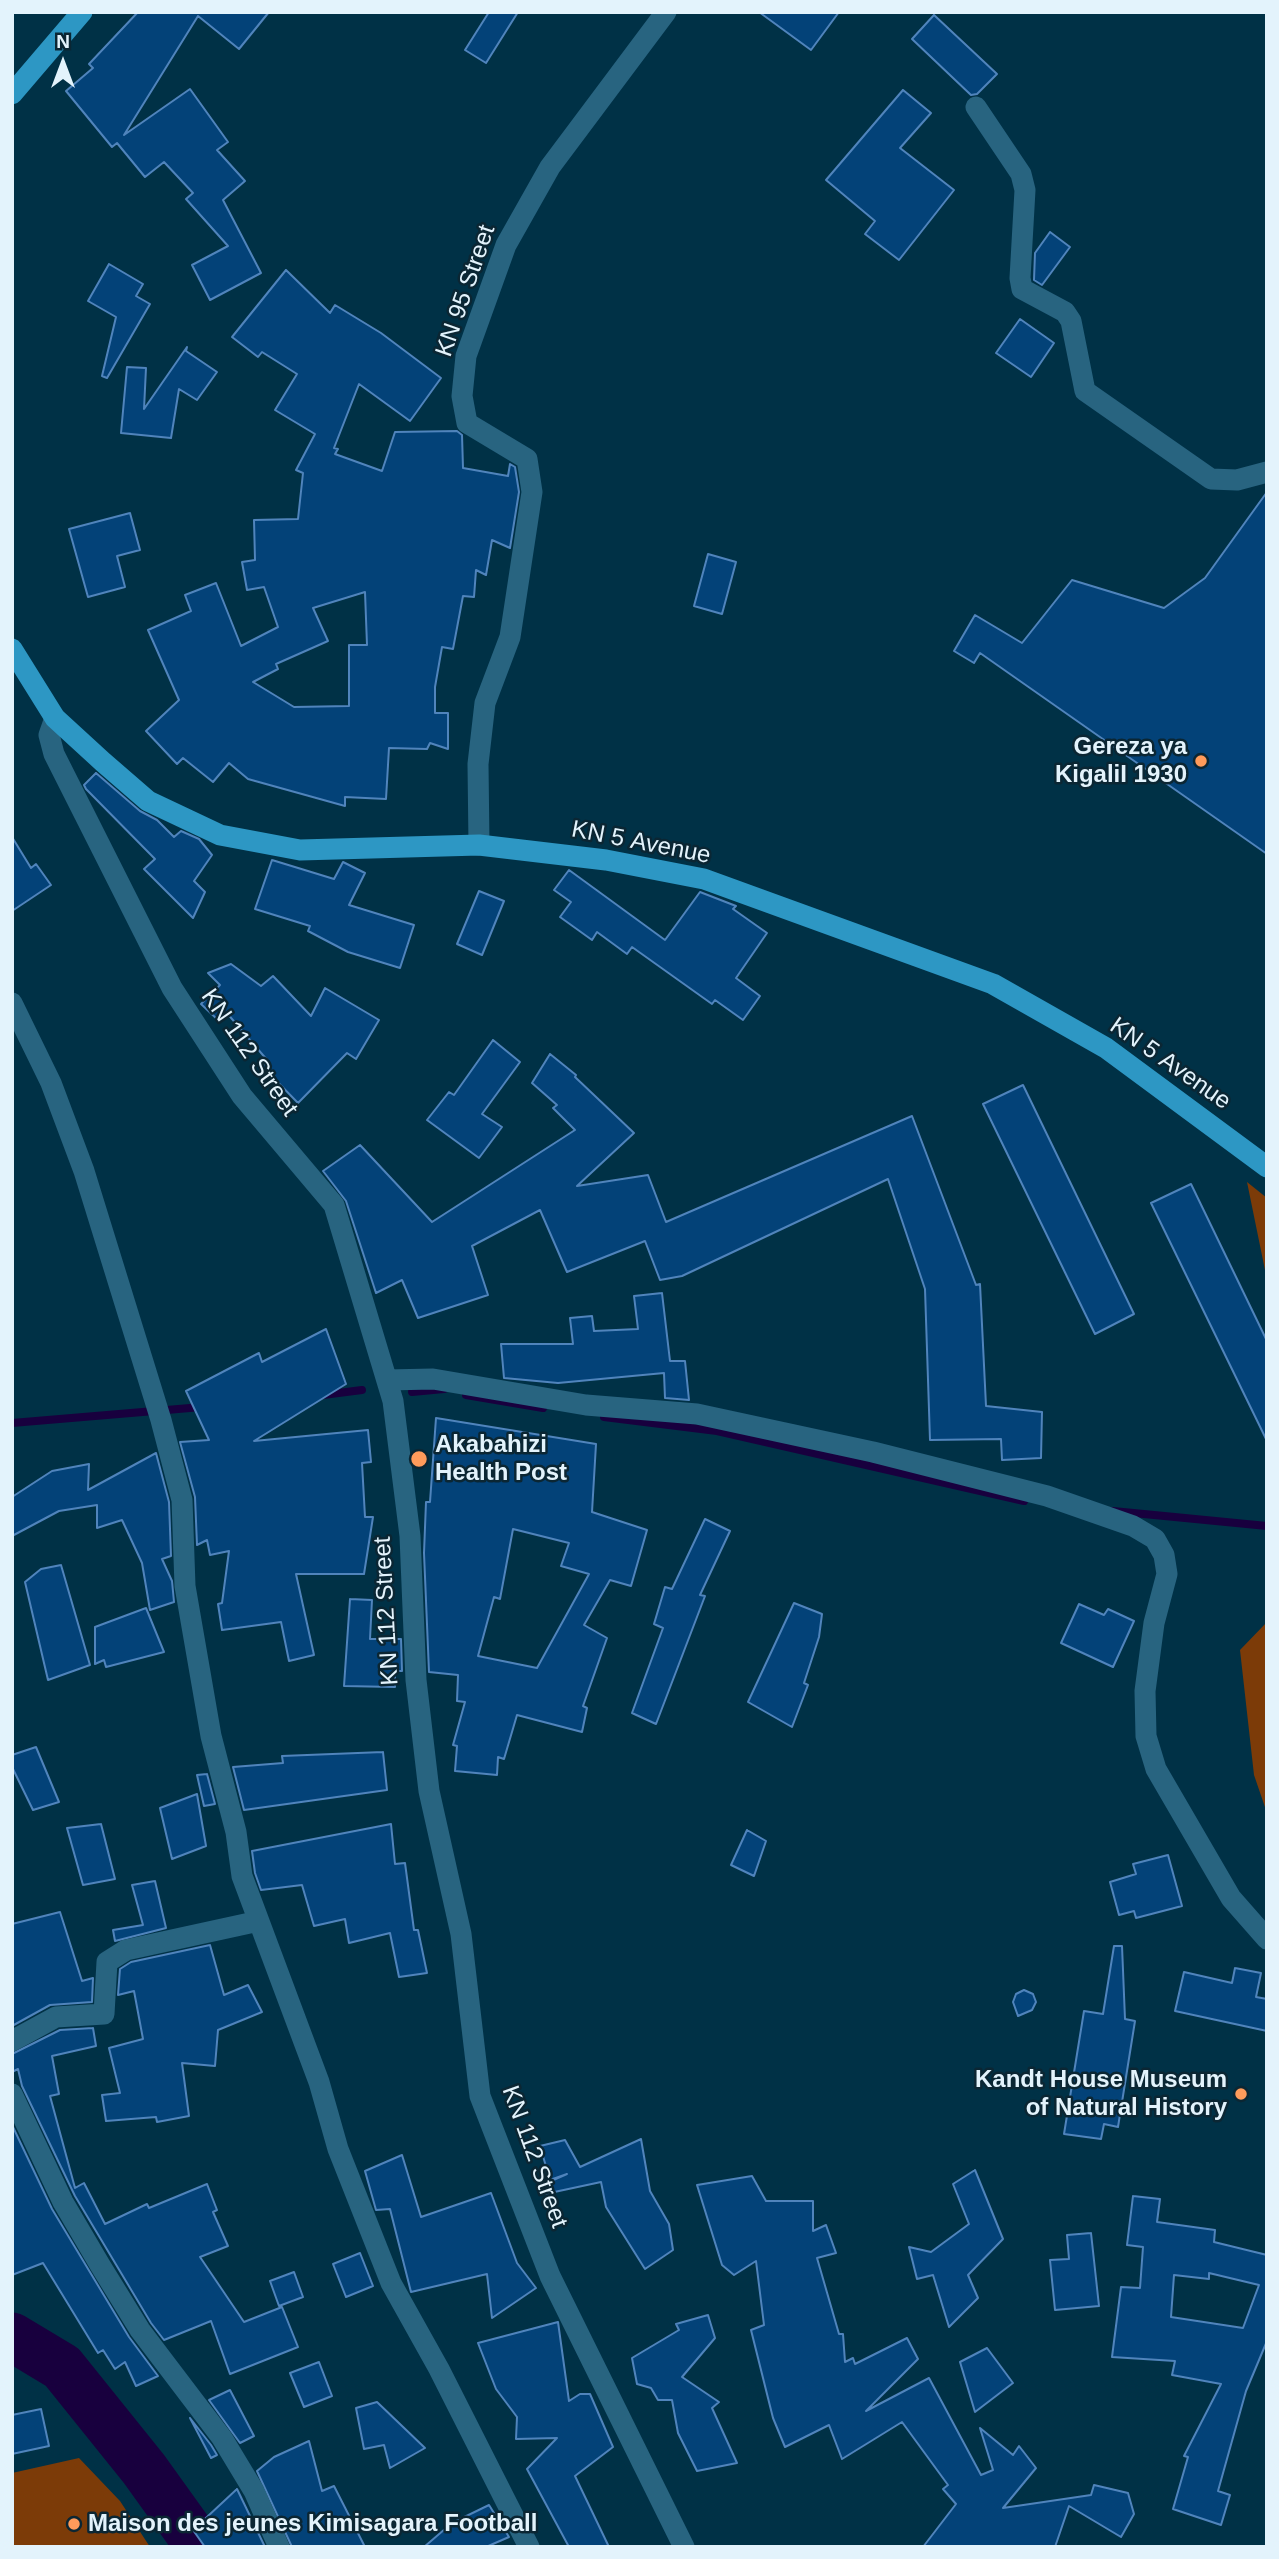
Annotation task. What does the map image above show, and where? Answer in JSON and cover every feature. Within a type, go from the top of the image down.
[{"type":"main road","points":[[12,94],[82,12]]},
{"type":"main road","name":"KN 5 Avenue","points":[[12,649],[55,718],[148,800],[220,835],[300,850],[479,845],[606,860],[704,879],[993,984],[1106,1048],[1267,1167]]},
{"type":"street","name":"KN 95 Street","points":[[479,845],[478,764],[485,703],[510,637],[532,492],[527,459],[467,423],[462,396],[466,356],[506,245],[550,167],[666,12]]},
{"type":"street","points":[[976,107],[1021,174],[1025,190],[1020,278],[1022,289],[1065,312],[1071,321],[1085,391],[1211,479],[1237,480],[1267,472]]},
{"type":"street","name":"KN 112 Street","points":[[55,718],[49,735],[54,754],[172,988],[242,1096],[334,1205],[393,1401],[410,1536],[416,1680],[429,1791],[461,1934],[481,2096],[550,2276],[684,2547]]},
{"type":"street","points":[[12,1003],[51,1083],[84,1171],[161,1420],[182,1500],[185,1586],[209,1725],[236,1832],[242,1876],[319,2082],[338,2150],[391,2283],[439,2369],[529,2547]]},
{"type":"street","points":[[387,1380],[433,1379],[586,1405],[697,1414],[873,1452],[1047,1496],[1133,1526],[1155,1539],[1164,1555],[1167,1574],[1154,1623],[1145,1691],[1146,1737],[1156,1769],[1231,1898],[1267,1940]]},
{"type":"street","points":[[12,2041],[56,2017],[104,2014],[107,1962],[126,1950],[259,1921]]},
{"type":"street","points":[[12,2094],[63,2202],[100,2265],[140,2330],[222,2438],[254,2491],[279,2547]]},
{"type":"shaded area","points":[[1247,1182],[1267,1198],[1267,1276],[1266,1275]]},
{"type":"shaded area","points":[[1267,1622],[1267,1813],[1254,1775],[1240,1650]]},
{"type":"shaded area","name":"Maison des jeunes Kimisagara Football","points":[[79,2458],[120,2501],[150,2547],[12,2547],[12,2473]]},
{"type":"building","points":[[138,12],[269,12],[239,49],[198,16],[124,135],[190,89],[228,142],[217,150],[245,181],[223,200],[261,273],[210,300],[192,265],[228,246],[186,199],[193,193],[164,162],[145,177],[117,143],[112,147],[66,91],[93,68],[89,64]]},
{"type":"building","points":[[489,12],[518,12],[486,63],[465,50]]},
{"type":"building","points":[[759,12],[839,12],[811,50]]},
{"type":"building","points":[[934,15],[997,74],[977,94],[971,95],[912,39]]},
{"type":"building","points":[[903,90],[931,113],[900,148],[954,190],[899,260],[865,234],[875,221],[826,180]]},
{"type":"building","points":[[1050,232],[1070,247],[1042,285],[1034,280],[1035,253]]},
{"type":"building","points":[[109,264],[143,284],[136,296],[150,304],[107,378],[102,376],[116,317],[88,301]]},
{"type":"building","points":[[286,270],[330,313],[335,305],[381,333],[441,378],[410,421],[359,384],[334,448],[338,449],[335,454],[382,471],[395,432],[457,431],[462,435],[463,468],[508,476],[510,464],[515,467],[519,492],[510,548],[492,540],[486,575],[476,570],[474,597],[463,596],[453,649],[442,647],[435,687],[435,713],[448,713],[448,749],[430,743],[427,749],[389,748],[386,799],[345,797],[345,806],[248,779],[229,763],[213,782],[183,758],[177,764],[146,731],[179,700],[148,630],[191,611],[185,595],[216,583],[241,646],[278,627],[264,587],[247,590],[242,562],[255,560],[254,520],[298,519],[303,473],[296,470],[315,434],[275,410],[297,374],[262,352],[258,357],[232,337]],"holes":[[[365,592],[367,645],[349,645],[349,706],[294,707],[253,682],[278,669],[276,664],[328,641],[313,608]]]},
{"type":"building","points":[[1020,319],[1054,343],[1031,377],[996,353]]},
{"type":"building","points":[[187,347],[186,351],[217,372],[197,400],[179,389],[171,438],[121,433],[127,367],[146,368],[144,409]]},
{"type":"building","name":"Gereza ya KigaliI 1930","points":[[1267,492],[1267,854],[980,653],[974,663],[954,651],[975,615],[1022,643],[1072,580],[1164,608],[1205,578]]},
{"type":"building","points":[[130,513],[140,550],[117,556],[125,587],[88,597],[69,529]]},
{"type":"building","points":[[708,554],[736,562],[722,614],[694,606]]},
{"type":"building","points":[[96,773],[140,811],[157,820],[174,837],[181,831],[199,839],[212,855],[194,881],[205,892],[193,918],[144,869],[155,859],[86,789],[84,785]]},
{"type":"building","points":[[12,837],[31,868],[36,864],[51,885],[12,911]]},
{"type":"building","points":[[272,860],[334,879],[343,862],[365,873],[349,905],[414,925],[400,968],[348,952],[308,931],[310,926],[255,909]]},
{"type":"building","points":[[569,870],[665,940],[700,892],[736,906],[733,909],[767,933],[736,978],[760,996],[743,1020],[715,1000],[712,1004],[632,947],[627,954],[597,932],[592,940],[560,917],[571,902],[554,890]]},
{"type":"building","points":[[479,891],[504,901],[482,955],[457,944]]},
{"type":"building","points":[[231,964],[261,986],[273,976],[311,1016],[325,988],[379,1020],[356,1059],[347,1053],[298,1103],[262,1066],[268,1061],[226,1012],[218,1020],[201,1004],[220,985],[208,973]]},
{"type":"building","points":[[493,1040],[520,1062],[482,1114],[502,1127],[479,1158],[427,1120],[449,1092],[454,1095]]},
{"type":"building","points":[[550,1054],[576,1075],[575,1077],[634,1133],[577,1186],[648,1175],[666,1222],[912,1116],[976,1285],[980,1284],[986,1406],[1042,1412],[1041,1458],[1002,1460],[1001,1439],[930,1440],[925,1289],[888,1179],[682,1276],[660,1280],[645,1241],[567,1272],[540,1210],[472,1246],[488,1295],[418,1318],[402,1280],[376,1293],[346,1201],[323,1171],[360,1145],[432,1222],[575,1130],[553,1108],[557,1105],[532,1083]]},
{"type":"building","points":[[1023,1085],[1134,1314],[1095,1334],[983,1104]]},
{"type":"building","points":[[1191,1184],[1267,1341],[1267,1441],[1151,1203]]},
{"type":"building","points":[[662,1293],[670,1361],[685,1361],[689,1400],[665,1398],[664,1373],[558,1383],[504,1378],[501,1344],[573,1344],[570,1318],[592,1316],[594,1331],[638,1329],[634,1296]]},
{"type":"building","points":[[326,1329],[346,1384],[254,1441],[368,1430],[371,1462],[362,1463],[365,1517],[373,1517],[364,1574],[296,1574],[314,1655],[289,1661],[281,1622],[222,1630],[218,1604],[222,1603],[229,1551],[210,1555],[207,1540],[197,1545],[195,1497],[180,1442],[209,1440],[186,1391],[259,1353],[262,1362]]},
{"type":"building","points":[[436,1418],[596,1444],[592,1512],[647,1530],[631,1586],[610,1580],[584,1625],[607,1638],[583,1706],[587,1708],[582,1732],[517,1715],[504,1759],[498,1757],[497,1775],[455,1771],[457,1746],[453,1745],[465,1702],[457,1701],[458,1675],[429,1672],[424,1553],[426,1502],[430,1502]],"holes":[[[513,1529],[569,1543],[561,1566],[589,1574],[537,1668],[478,1656],[494,1597],[500,1599]]]},
{"type":"building","points":[[156,1453],[169,1502],[171,1556],[162,1559],[172,1581],[174,1602],[150,1610],[142,1563],[122,1520],[97,1528],[97,1505],[59,1511],[12,1536],[12,1497],[52,1471],[89,1464],[88,1490]]},
{"type":"building","points":[[705,1519],[730,1531],[700,1595],[705,1596],[656,1724],[632,1713],[663,1628],[654,1624],[665,1587],[672,1589]]},
{"type":"building","points":[[61,1565],[90,1665],[48,1680],[25,1582],[41,1569]]},
{"type":"building","points":[[350,1599],[372,1600],[370,1639],[401,1639],[402,1671],[395,1671],[395,1687],[344,1686]]},
{"type":"building","points":[[794,1603],[822,1614],[819,1637],[804,1683],[808,1685],[792,1727],[748,1702]]},
{"type":"building","points":[[1079,1604],[1104,1615],[1108,1609],[1134,1621],[1113,1667],[1061,1643]]},
{"type":"building","points":[[146,1608],[164,1652],[106,1667],[104,1660],[95,1664],[95,1627]]},
{"type":"building","points":[[36,1747],[59,1802],[33,1810],[12,1767],[12,1755]]},
{"type":"building","points":[[383,1752],[387,1790],[244,1810],[233,1767],[283,1763],[282,1756]]},
{"type":"building","points":[[207,1774],[215,1804],[204,1806],[197,1775]]},
{"type":"building","points":[[197,1794],[206,1846],[172,1859],[160,1808]]},
{"type":"building","points":[[101,1824],[115,1879],[83,1885],[67,1828]]},
{"type":"building","points":[[391,1824],[395,1864],[405,1863],[414,1930],[418,1930],[427,1973],[399,1977],[390,1933],[349,1943],[345,1919],[314,1926],[302,1885],[261,1890],[255,1873],[252,1851]]},
{"type":"building","points":[[747,1830],[766,1841],[754,1876],[731,1865]]},
{"type":"building","points":[[1168,1855],[1182,1906],[1136,1918],[1134,1911],[1119,1915],[1110,1882],[1136,1874],[1133,1864]]},
{"type":"building","points":[[155,1881],[166,1928],[115,1941],[113,1930],[143,1925],[132,1885]]},
{"type":"building","points":[[60,1912],[82,1981],[93,1978],[92,2002],[50,2005],[12,2026],[12,1924]]},
{"type":"building","points":[[210,1945],[224,1995],[248,1985],[262,2012],[218,2030],[215,2066],[182,2063],[189,2116],[157,2122],[156,2117],[106,2121],[102,2095],[120,2093],[109,2048],[143,2039],[134,1991],[118,1995],[120,1969],[131,1962]]},
{"type":"building","points":[[1114,1946],[1122,1946],[1125,2019],[1135,2021],[1118,2127],[1104,2124],[1101,2139],[1064,2134],[1084,2011],[1103,2014]]},
{"type":"building","points":[[1235,1968],[1261,1973],[1256,1997],[1267,1999],[1267,2031],[1175,2011],[1184,1972],[1232,1983]]},
{"type":"building","points":[[1024,1990],[1033,1994],[1036,2002],[1032,2010],[1018,2016],[1013,2002],[1016,1994]]},
{"type":"building","points":[[93,2028],[96,2046],[52,2056],[59,2094],[50,2096],[75,2188],[84,2183],[105,2224],[147,2204],[149,2208],[207,2184],[217,2210],[213,2212],[228,2246],[200,2257],[244,2322],[282,2307],[298,2347],[230,2374],[211,2321],[164,2340],[151,2323],[75,2196],[22,2086],[18,2069],[12,2072],[12,2054],[60,2030]]},
{"type":"building","points":[[12,2125],[52,2209],[129,2337],[158,2376],[136,2386],[125,2362],[115,2369],[103,2350],[98,2353],[43,2263],[12,2275]]},
{"type":"building","points":[[641,2139],[650,2191],[669,2224],[673,2250],[645,2269],[606,2207],[601,2182],[545,2194],[542,2185],[567,2174],[550,2180],[540,2146],[565,2140],[580,2167]]},
{"type":"building","points":[[402,2155],[421,2217],[491,2193],[517,2263],[536,2288],[492,2318],[487,2274],[411,2292],[390,2209],[376,2210],[365,2171]]},
{"type":"building","points":[[975,2170],[1003,2239],[968,2275],[978,2298],[949,2327],[933,2275],[917,2279],[909,2247],[931,2252],[969,2224],[953,2184]]},
{"type":"building","points":[[752,2176],[766,2201],[813,2201],[813,2231],[826,2225],[836,2253],[817,2258],[839,2334],[843,2334],[845,2362],[853,2358],[855,2364],[907,2338],[918,2359],[866,2411],[929,2378],[981,2475],[993,2470],[980,2428],[1013,2455],[1019,2446],[1036,2468],[1003,2508],[1091,2495],[1094,2485],[1128,2493],[1134,2514],[1121,2537],[1069,2506],[1055,2547],[923,2547],[956,2504],[943,2489],[948,2485],[902,2422],[842,2459],[829,2425],[785,2447],[773,2418],[751,2330],[764,2325],[756,2261],[734,2275],[722,2265],[697,2185]]},
{"type":"building","points":[[1133,2196],[1160,2199],[1157,2222],[1215,2230],[1214,2242],[1267,2255],[1267,2341],[1246,2391],[1218,2491],[1230,2495],[1221,2525],[1173,2509],[1188,2457],[1184,2456],[1221,2384],[1172,2375],[1175,2361],[1112,2357],[1121,2287],[1140,2288],[1143,2247],[1127,2245]],"holes":[[[1209,2273],[1259,2285],[1243,2328],[1171,2317],[1174,2275],[1209,2279]]]},
{"type":"building","points":[[1091,2233],[1099,2306],[1055,2310],[1050,2260],[1069,2259],[1067,2235]]},
{"type":"building","points":[[360,2253],[373,2286],[346,2297],[333,2264]]},
{"type":"building","points":[[294,2272],[303,2297],[279,2306],[270,2281]]},
{"type":"building","points":[[708,2315],[715,2338],[682,2377],[719,2402],[712,2408],[737,2463],[697,2471],[678,2433],[672,2400],[658,2400],[651,2388],[637,2384],[632,2358],[679,2330],[676,2324]]},
{"type":"building","points":[[558,2322],[569,2401],[580,2394],[590,2394],[613,2447],[575,2476],[609,2547],[569,2547],[527,2469],[557,2438],[516,2439],[517,2417],[496,2389],[478,2343]]},
{"type":"building","points":[[987,2348],[1013,2383],[975,2412],[960,2362]]},
{"type":"building","points":[[319,2362],[332,2396],[304,2407],[290,2373]]},
{"type":"building","points":[[230,2390],[254,2436],[240,2443],[209,2400]]},
{"type":"building","points":[[377,2402],[425,2448],[390,2468],[384,2445],[364,2449],[356,2408]]},
{"type":"building","points":[[41,2409],[49,2446],[12,2454],[12,2415]]},
{"type":"building","points":[[190,2418],[211,2445],[217,2455],[211,2458]]},
{"type":"building","points":[[309,2441],[322,2491],[334,2486],[365,2547],[292,2547],[257,2471],[274,2457]]},
{"type":"building","points":[[237,2489],[265,2547],[205,2547],[193,2530]]},
{"type":"building","points":[[489,2505],[509,2537],[486,2547],[424,2547],[452,2523]]},
{"type":"waterway","points":[[412,1392],[444,1389]]},
{"type":"waterway","points":[[323,1395],[362,1390]]},
{"type":"waterway","points":[[466,1395],[543,1408]]},
{"type":"waterway","points":[[12,1423],[202,1407]]},
{"type":"waterway","points":[[604,1417],[717,1431],[1024,1501]]},
{"type":"waterway","points":[[1113,1511],[1267,1526]]},
{"type":"waterway","points":[[12,2337],[62,2367],[144,2469],[200,2547]]},
{"type":"place","name":"Gereza ya KigaliI 1930","points":[[1201,761]]},
{"type":"place","name":"Akabahizi Health Post","points":[[419,1459]]},
{"type":"place","name":"Kandt House Museum of Natural History","points":[[1241,2094]]},
{"type":"place","name":"Maison des jeunes Kimisagara Football","points":[[74,2524]]}]
